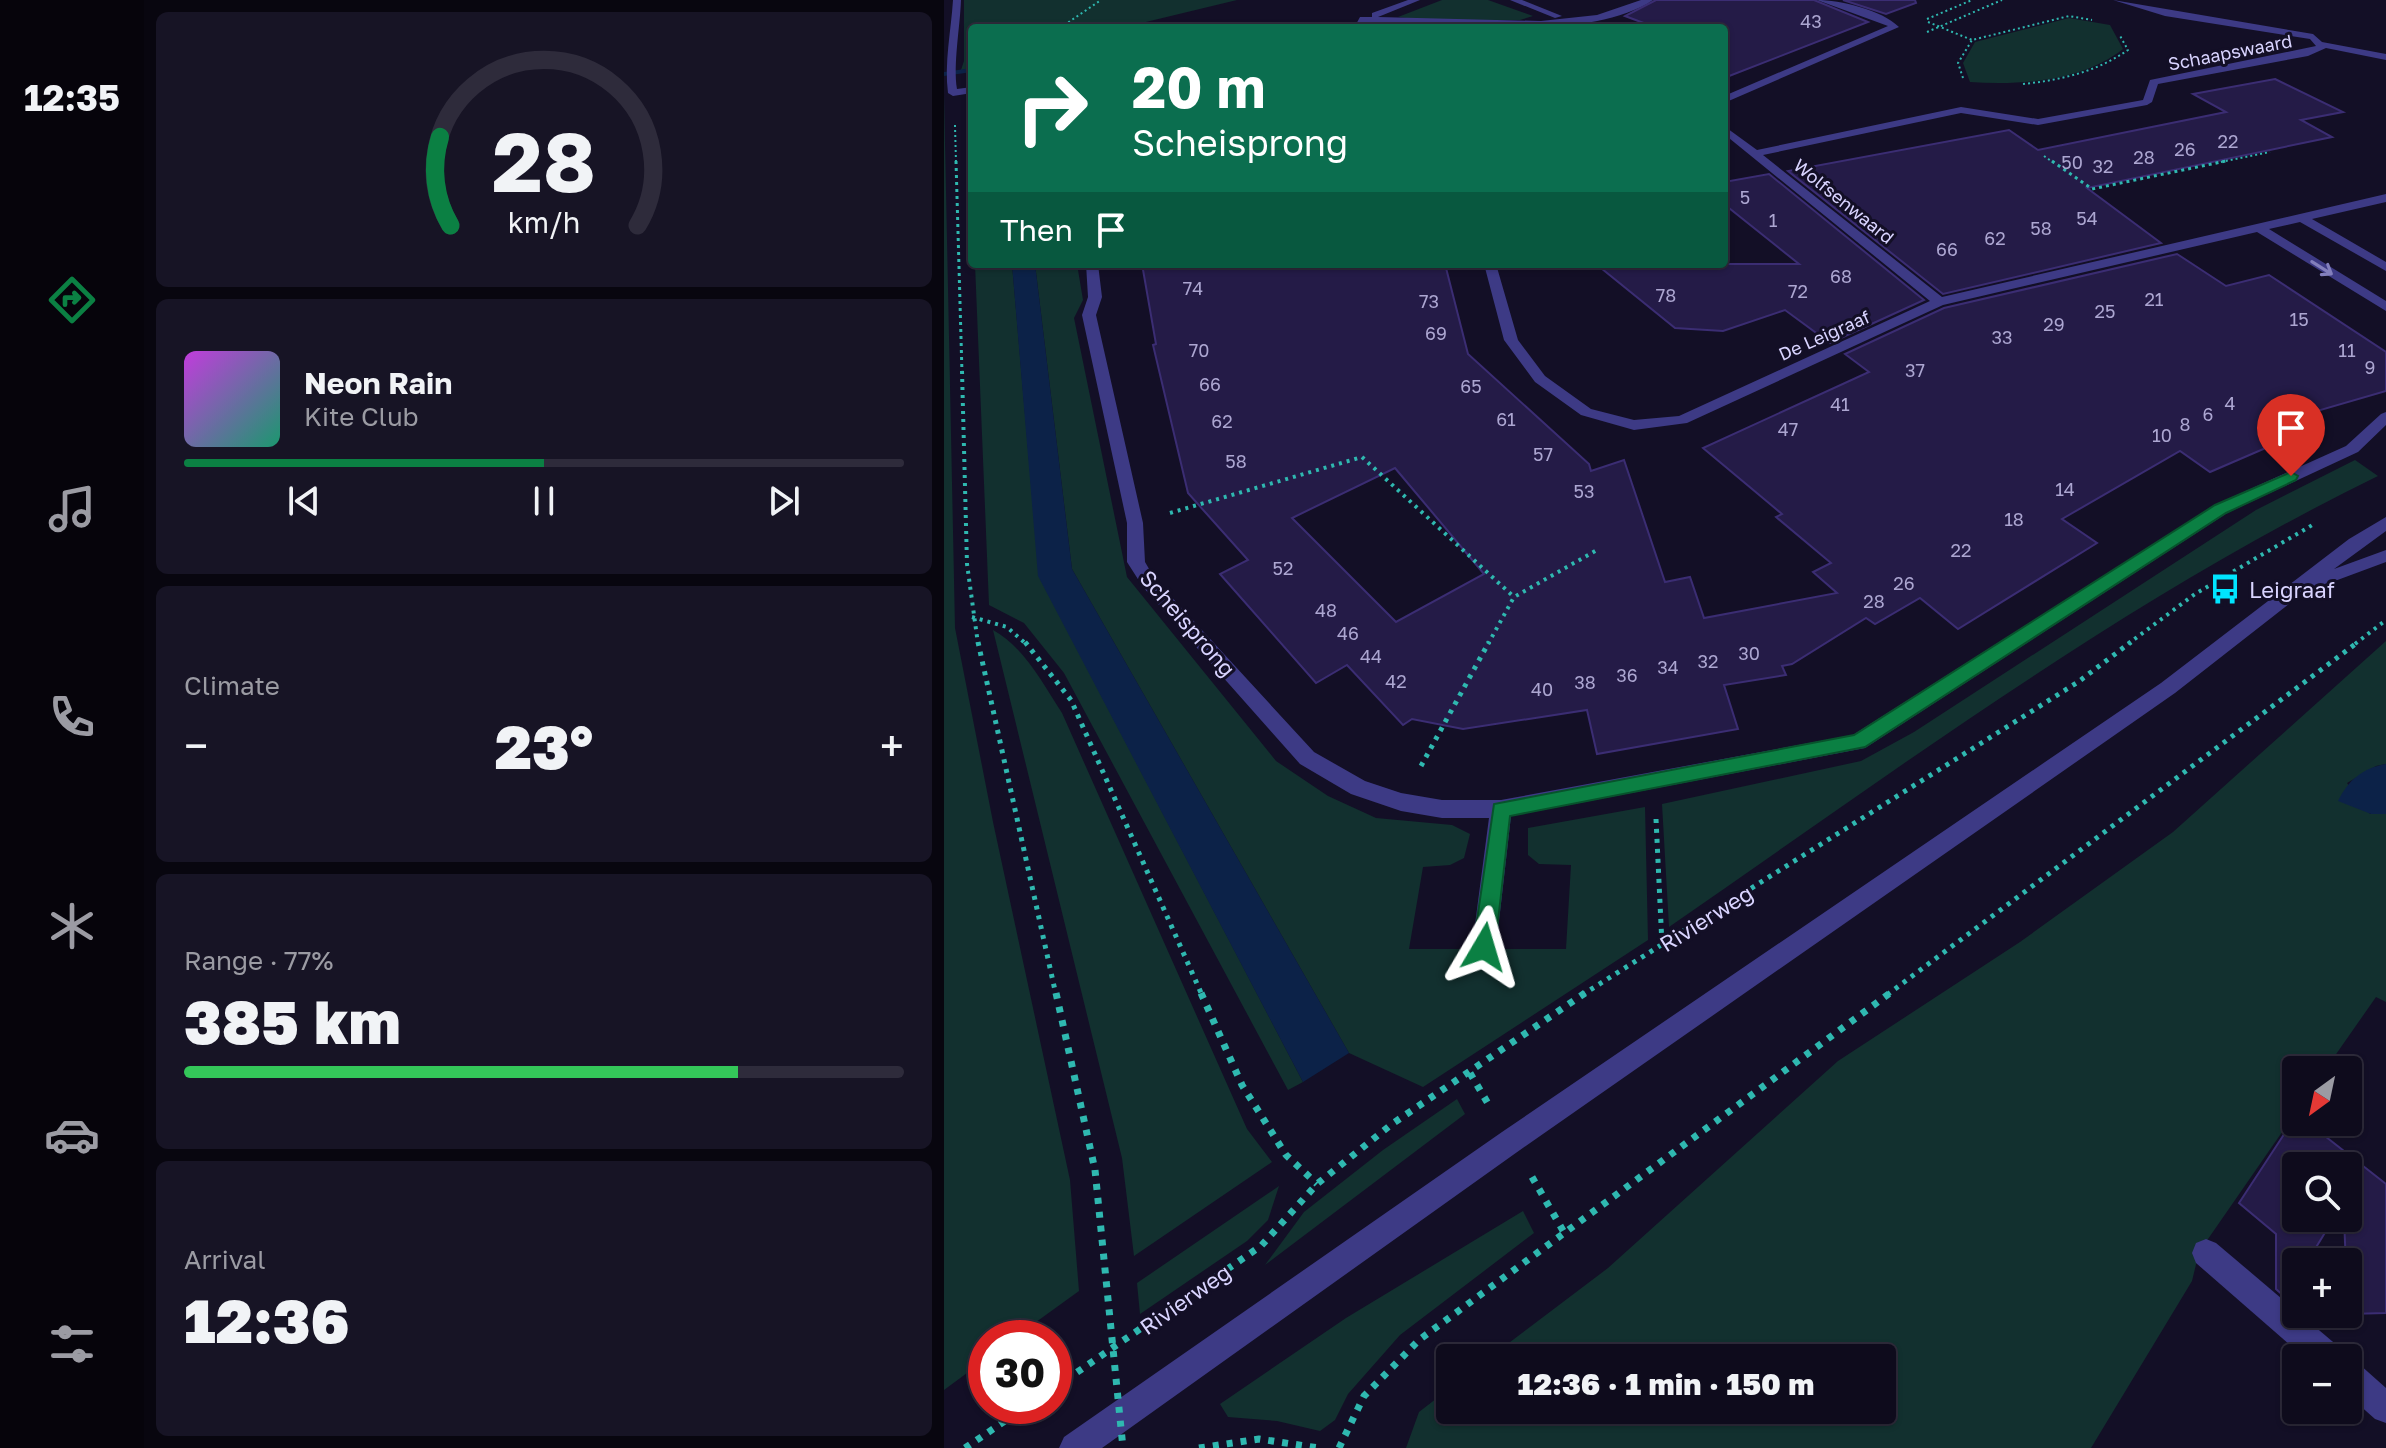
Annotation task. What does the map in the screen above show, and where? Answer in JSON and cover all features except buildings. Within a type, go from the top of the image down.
[{"type":"street","points":[[957,0],[954,57],[949,73],[953,93],[968,91]]},
{"type":"street","points":[[1361,23],[1416,0]]},
{"type":"street","points":[[1514,0],[1569,20]]},
{"type":"street","points":[[1361,23],[1569,20],[1599,17],[1649,0]]},
{"type":"street","points":[[1728,98],[1894,27],[1887,21],[1821,0]]},
{"type":"street","name":"Schaapswaard","points":[[1757,153],[1961,110],[2038,122],[2147,102],[2154,82],[2308,53],[2322,47],[2313,37],[2165,13],[2117,0]]},
{"type":"street","points":[[2320,44],[2386,57]]},
{"type":"street","name":"Wolfsenwaard","points":[[1728,132],[1939,302]]},
{"type":"street","name":"De Leigraaf","points":[[1491,268],[1511,340],[1540,379],[1586,412],[1634,425],[1682,420],[1939,302],[2386,198]]},
{"type":"street","points":[[2302,218],[2386,267]]},
{"type":"street","points":[[2259,228],[2386,307]]},
{"type":"street","name":"Scheisprong","points":[[1092,268],[1095,297],[1089,315],[1135,523],[1136,562],[1149,583],[1307,758],[1358,788],[1401,802],[1442,809],[1501,809],[1858,742],[2221,509],[2352,449],[2386,417]]},
{"type":"street","points":[[1075,1448],[1511,1141],[2168,688],[2355,543],[2386,523]]},
{"type":"street","points":[[2303,586],[2386,556]]},
{"type":"street","points":[[1484,947],[1501,809]]},
{"type":"street","points":[[2206,1253],[2312,1344]]},
{"type":"street","points":[[2362,1387],[2386,1408]]},
{"type":"path","points":[[1066,24],[1101,0]]},
{"type":"path","points":[[1972,0],[1924,20],[1972,40],[2069,16],[2099,21]]},
{"type":"path","points":[[2014,85],[2055,81],[2117,59],[2128,50],[2113,24]]},
{"type":"path","points":[[1972,40],[1958,63],[1983,114]]},
{"type":"path","points":[[953,93],[959,180],[967,564],[972,617],[1095,1170],[1123,1448]]},
{"type":"path","points":[[2021,119],[2036,143],[2037,151],[2092,189],[2270,152]]},
{"type":"path","points":[[1135,523],[1362,457],[1514,597]]},
{"type":"path","name":"Rivierweg","points":[[1072,1376],[1261,1246],[1317,1184],[1392,1124],[1554,1013],[2078,682],[2195,594],[2317,522]]},
{"type":"path","points":[[1401,802],[1514,597],[1597,550]]},
{"type":"path","points":[[972,617],[1017,633],[1071,700],[1242,1085],[1286,1155],[1317,1184]]},
{"type":"path","points":[[1339,1448],[1364,1396],[1419,1340],[1992,918],[2140,804],[2274,708],[2386,620]]},
{"type":"path","points":[[1654,782],[1662,946]]},
{"type":"path","points":[[965,1448],[1000,1424]]},
{"type":"path","points":[[1199,1448],[1224,1441],[1262,1437],[1319,1448]]},
{"type":"green space","points":[[964,0],[1237,0],[1138,24],[968,24],[968,69],[961,70],[964,61]]},
{"type":"green space","points":[[1442,0],[1488,0],[1533,16],[1520,20],[1434,21],[1398,17]]},
{"type":"green space","points":[[2069,18],[2110,25],[2123,49],[2070,75],[2030,82],[1970,82],[1963,63],[1975,42]]},
{"type":"green space","points":[[944,94],[955,628],[1070,1180],[1079,1291],[1039,1320],[968,1320],[968,1372],[944,1390]]},
{"type":"green space","points":[[975,268],[1012,268],[1039,576],[1303,1082],[1288,1090],[1064,673],[1024,623],[989,605]]},
{"type":"green space","points":[[1035,268],[1078,268],[1083,300],[1074,318],[1127,577],[1276,761],[1328,796],[1376,818],[1452,825],[1470,834],[1464,858],[1450,865],[1423,867],[1409,949],[1566,949],[1571,865],[1539,864],[1528,855],[1528,828],[1645,807],[1648,940],[1423,1087],[1349,1053],[1072,569]]},
{"type":"green space","points":[[2355,460],[2378,476],[2193,576],[2104,631],[1928,747],[1669,927],[1662,804],[1861,761],[1914,732],[2256,510]]},
{"type":"green space","points":[[993,630],[1024,656],[1062,713],[1247,1129],[1272,1162],[1134,1256],[1122,1158]]},
{"type":"green space","points":[[2386,641],[2386,764],[2376,766],[2347,783],[2370,814],[2386,814],[2386,1002],[2376,997],[2335,1056],[2282,1056],[2282,1132],[2199,1252],[2192,1281],[2091,1448],[1406,1448],[1419,1412],[1436,1399],[1436,1424],[1896,1424],[1896,1344],[1508,1344],[1608,1268],[1838,1061],[2020,942],[2173,832]]},
{"type":"green space","points":[[1457,1099],[1465,1114],[1265,1265],[1304,1212],[1383,1150]]},
{"type":"green space","points":[[1279,1186],[1268,1220],[1247,1241],[1140,1314],[1137,1283]]},
{"type":"green space","points":[[1523,1211],[1534,1233],[1400,1335],[1348,1394],[1335,1420],[1320,1431],[1277,1421],[1228,1417],[1220,1404],[1346,1318]]},
{"type":"water","points":[[1012,268],[1035,268],[1072,569],[1349,1053],[1303,1082],[1038,576]]},
{"type":"water","points":[[2386,764],[2386,814],[2371,814],[2338,801],[2357,776]]},
{"type":"waterway","name":"Leigraaf","points":[[944,74],[968,71]]},
{"type":"place","name":"Leigraaf","points":[[2225,589]]},
{"type":"route","points":[[1484,947],[1501,809],[1858,742],[2221,509],[2291,476]]}]
